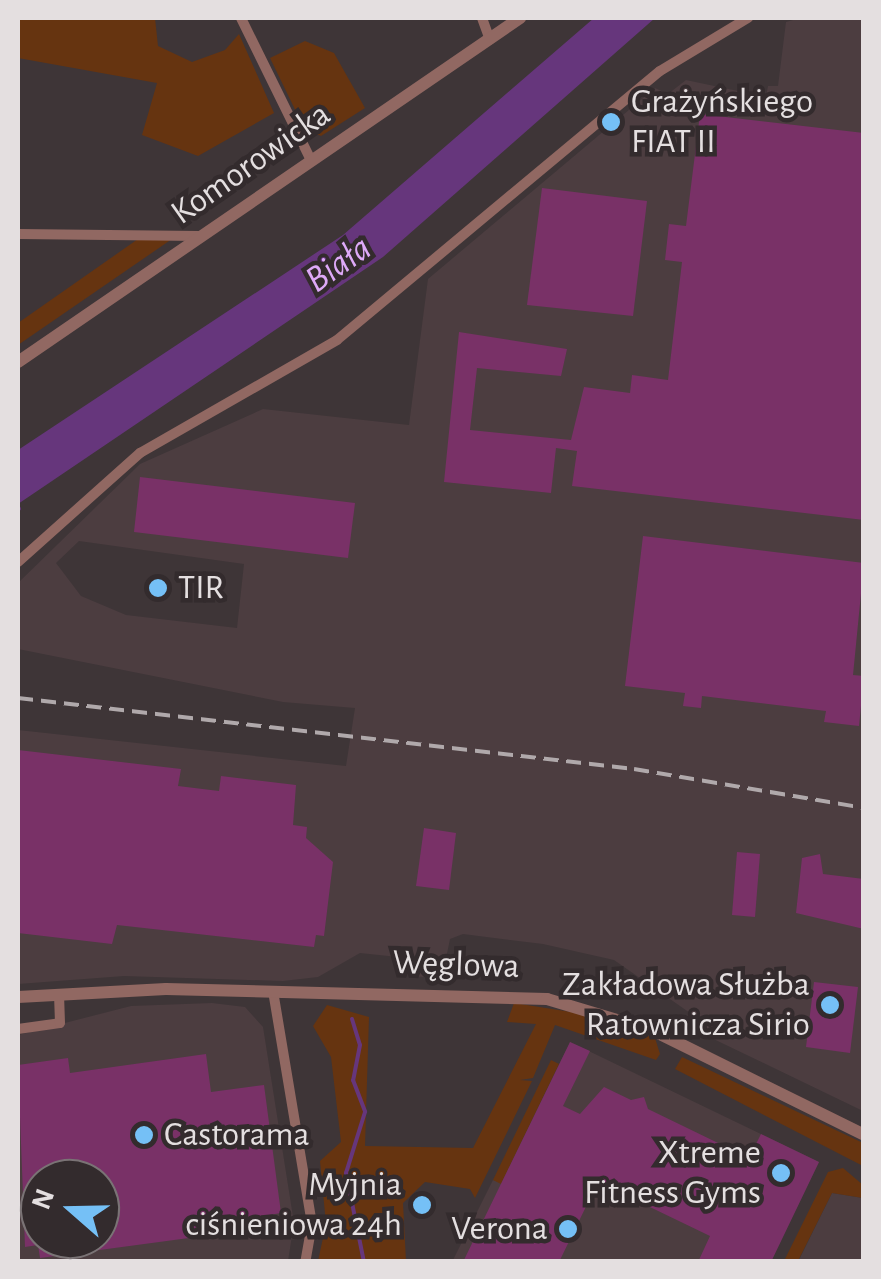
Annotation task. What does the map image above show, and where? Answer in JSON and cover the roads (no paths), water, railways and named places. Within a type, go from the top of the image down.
[{"type":"street","points":[[241,18],[310,158]]},
{"type":"street","points":[[482,18],[490,40]]},
{"type":"street","name":"Komorowicka","points":[[18,362],[310,158],[520,18]]},
{"type":"street","points":[[18,562],[140,453],[337,340],[660,71],[748,18]]},
{"type":"street","points":[[18,234],[199,236]]},
{"type":"street","points":[[274,991],[312,1224],[305,1262]]},
{"type":"street","name":"Węglowa","points":[[18,997],[274,991],[483,994],[579,1006],[665,1036],[864,1136]]},
{"type":"street","points":[[18,1029],[60,1022],[58,994]]},
{"type":"water","name":"Biała","points":[[594,18],[655,18],[383,257],[18,504],[18,450],[343,235]]},
{"type":"waterway","points":[[352,1019],[360,1045],[353,1080],[365,1112],[346,1173],[364,1262]]},
{"type":"railway","points":[[18,698],[634,769],[864,808]]},
{"type":"place","name":"Grażyńskiego FIAT II","points":[[611,122]]},
{"type":"place","name":"TIR","points":[[158,588]]},
{"type":"place","name":"Zakładowa Służba Ratownicza Sirio","points":[[830,1005]]},
{"type":"place","name":"Castorama","points":[[144,1135]]},
{"type":"place","name":"Xtreme Fitness Gyms","points":[[781,1173]]},
{"type":"place","name":"Myjnia ciśnieniowa 24h","points":[[422,1205]]},
{"type":"place","name":"Verona","points":[[568,1229]]}]
